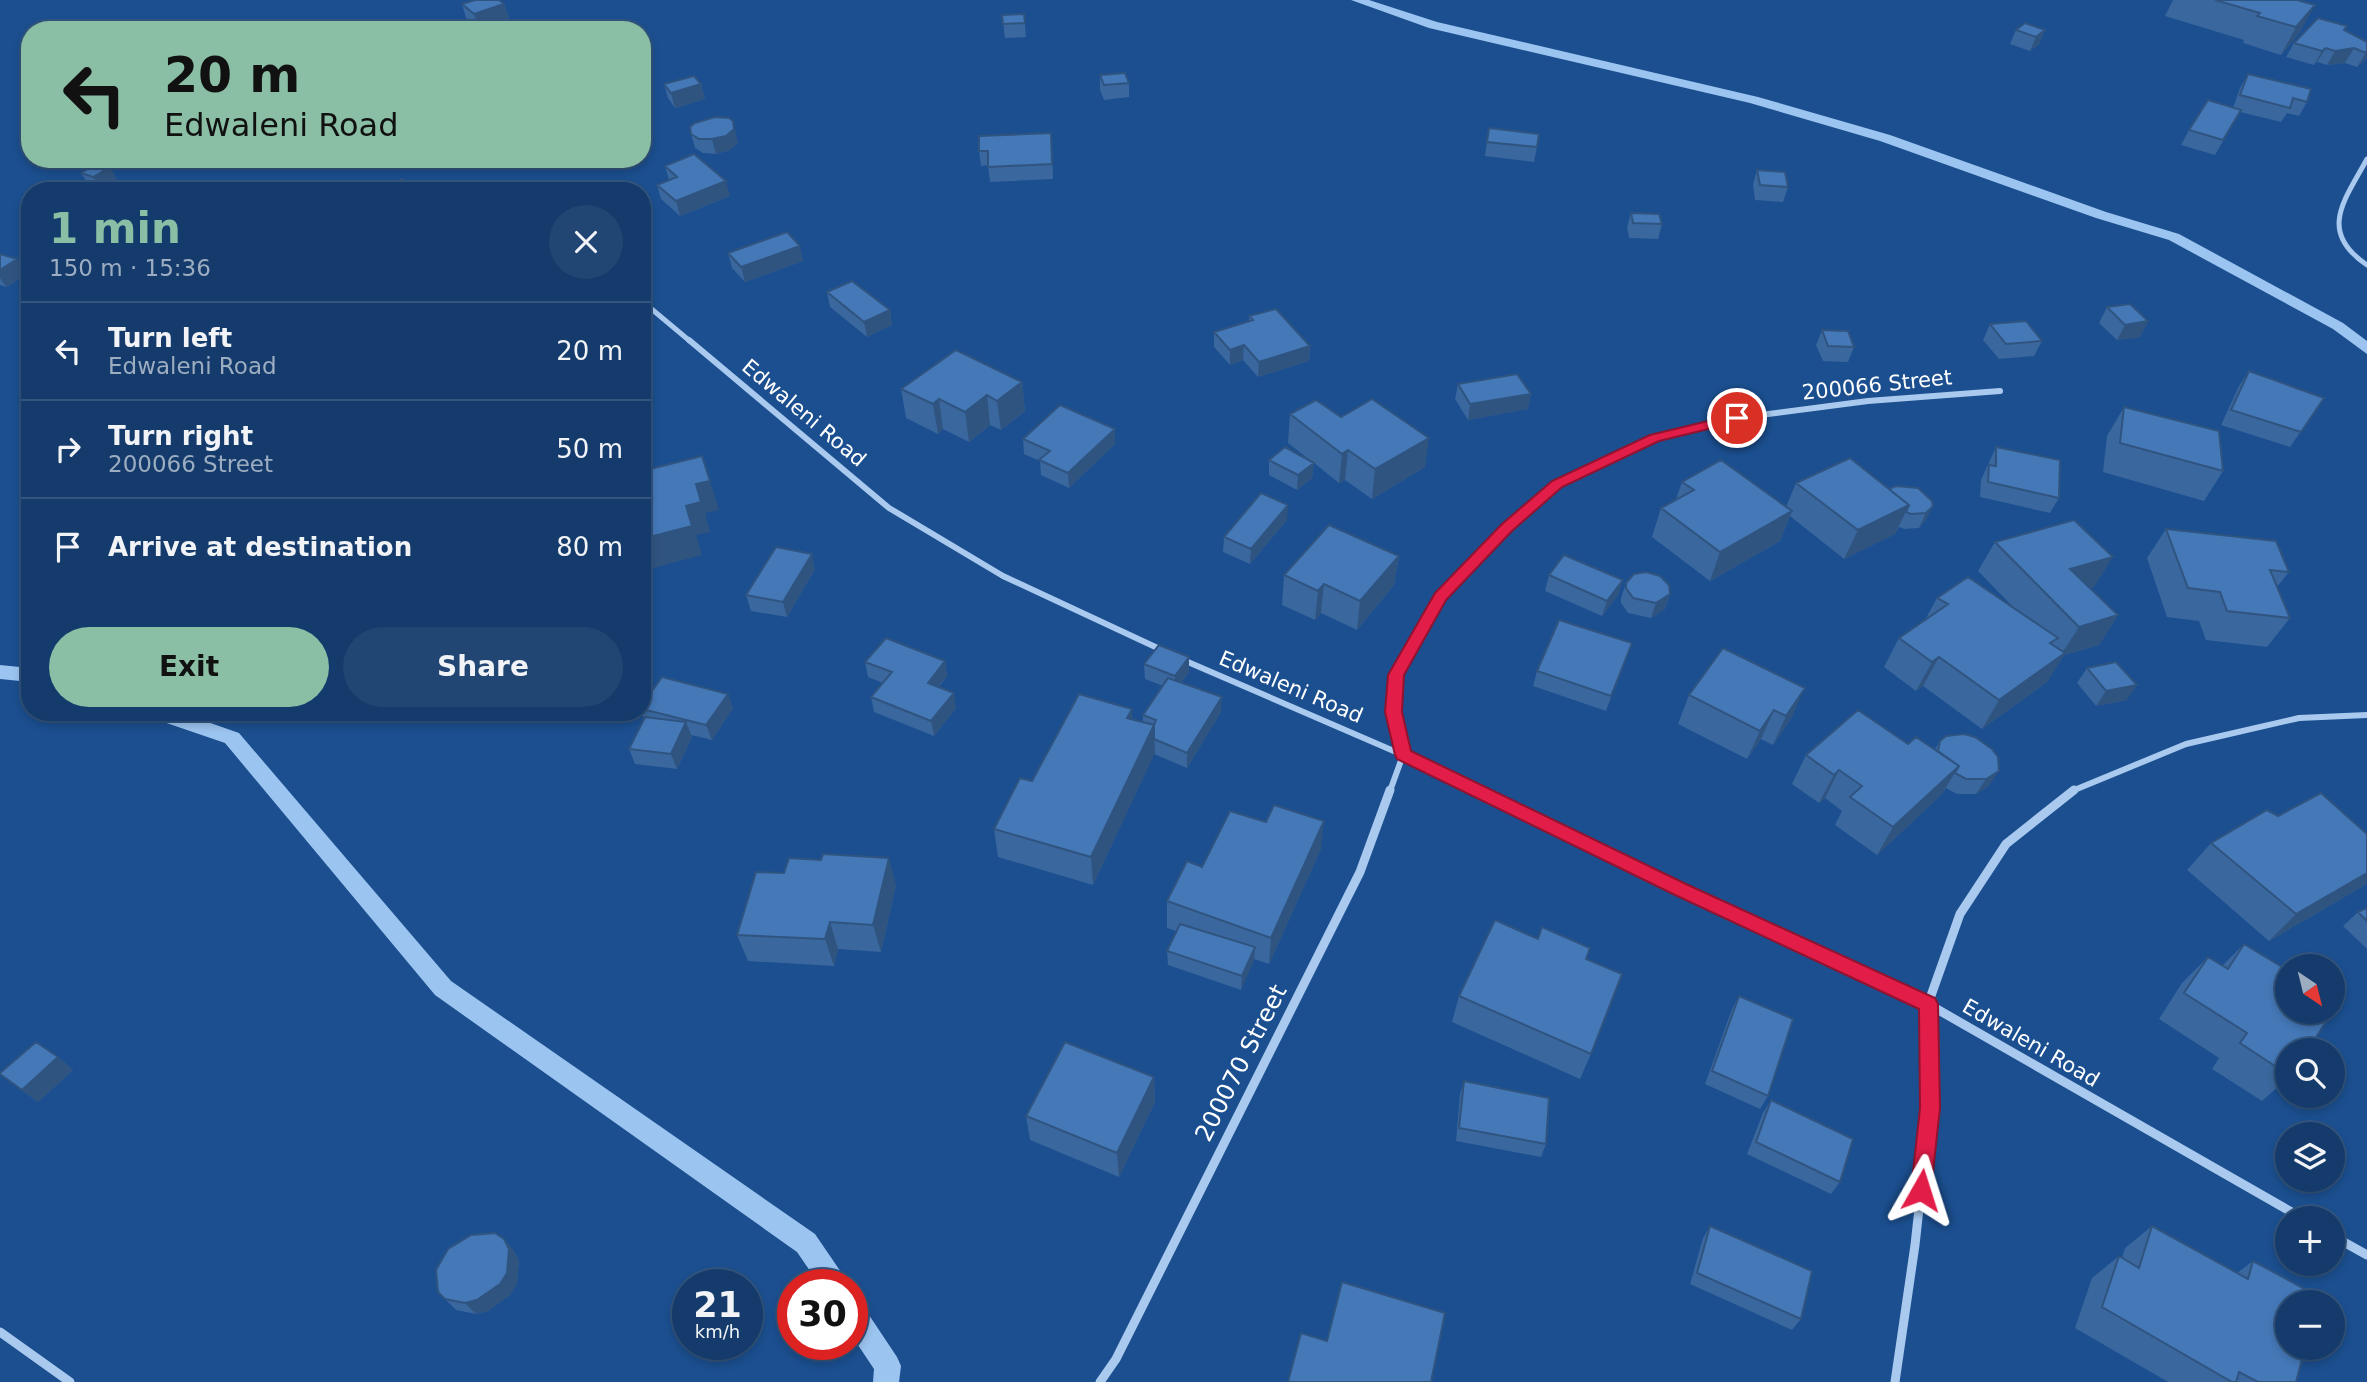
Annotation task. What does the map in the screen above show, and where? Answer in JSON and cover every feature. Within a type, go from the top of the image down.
[{"type":"street","points":[[2367,159],[2342,208],[2338,231],[2345,248],[2367,265]]},
{"type":"street","name":"Edwaleni Road","points":[[651,309],[889,508],[1003,576],[1163,651],[1403,755],[1679,889],[1928,1004],[2281,1206]]},
{"type":"street","name":"200066 Street","points":[[1403,755],[1394,712],[1396,675],[1440,597],[1507,527],[1557,484],[1655,438],[1737,418],[1868,401],[2000,391]]},
{"type":"street","points":[[1895,1382],[1915,1245],[1930,1108],[1928,1004],[1960,914],[2006,845],[2077,787],[2186,744],[2299,718],[2367,715]]},
{"type":"street","name":"200070 Street","points":[[1100,1382],[1116,1359],[1360,872],[1403,755]]},
{"type":"street","points":[[2345,1243],[2367,1255]]},
{"type":"street","points":[[0,1332],[70,1382]]},
{"type":"building","points":[[475,0],[499,0],[504,4],[474,14],[462,4]]},
{"type":"building","points":[[2215,0],[2297,0],[2315,5],[2296,27]]},
{"type":"building","points":[[1024,14],[1025,23],[1003,24],[1002,15]]},
{"type":"building","points":[[2318,18],[2347,26],[2344,30],[2367,42],[2366,53],[2354,48],[2335,51],[2326,48],[2322,51],[2294,43]]},
{"type":"building","points":[[2025,23],[2045,30],[2036,37],[2016,30]]},
{"type":"building","points":[[1125,73],[1129,83],[1104,85],[1100,75]]},
{"type":"building","points":[[2248,74],[2311,89],[2307,102],[2293,98],[2290,108],[2240,95]]},
{"type":"building","points":[[694,76],[701,84],[671,93],[664,84]]},
{"type":"building","points":[[2208,100],[2241,110],[2223,140],[2189,130]]},
{"type":"building","points":[[715,117],[729,118],[733,121],[734,129],[726,136],[712,139],[699,139],[691,134],[690,127],[695,123]]},
{"type":"building","points":[[1489,128],[1539,134],[1537,147],[1487,142]]},
{"type":"building","points":[[1051,133],[1052,164],[988,167],[988,151],[979,151],[979,136]]},
{"type":"building","points":[[694,154],[726,181],[676,201],[657,185],[677,177],[665,166]]},
{"type":"building","points":[[90,168],[108,168],[93,177],[81,173]]},
{"type":"building","points":[[1757,170],[1785,172],[1788,187],[1760,185]]},
{"type":"building","points":[[1631,213],[1659,214],[1662,224],[1633,223]]},
{"type":"building","points":[[787,232],[800,246],[741,267],[728,253]]},
{"type":"building","points":[[0,254],[17,259],[0,270]]},
{"type":"building","points":[[852,281],[890,310],[864,322],[827,292]]},
{"type":"building","points":[[2130,304],[2148,321],[2125,325],[2107,307]]},
{"type":"building","points":[[1276,309],[1310,346],[1259,362],[1244,345],[1230,350],[1214,332],[1253,320],[1249,316]]},
{"type":"building","points":[[2026,321],[2042,341],[2006,344],[1990,324]]},
{"type":"building","points":[[1822,330],[1848,331],[1854,347],[1828,346]]},
{"type":"building","points":[[956,350],[1022,382],[997,401],[987,395],[965,412],[939,399],[933,404],[901,389]]},
{"type":"building","points":[[2249,371],[2324,398],[2301,432],[2231,410]]},
{"type":"building","points":[[1517,374],[1531,394],[1470,404],[1458,384]]},
{"type":"building","points":[[1372,399],[1429,438],[1375,469],[1348,450],[1342,454],[1290,414],[1316,400],[1341,417]]},
{"type":"building","points":[[1060,405],[1115,429],[1068,473],[1039,460],[1050,451],[1023,439]]},
{"type":"building","points":[[2124,407],[2219,431],[2223,471],[2120,443]]},
{"type":"building","points":[[1285,447],[1314,463],[1298,475],[1269,460]]},
{"type":"building","points":[[1996,447],[2060,460],[2059,498],[1988,482],[1989,465],[1996,466]]},
{"type":"building","points":[[702,456],[710,481],[696,484],[701,502],[686,506],[692,526],[651,537],[651,469]]},
{"type":"building","points":[[1850,458],[1909,505],[1858,530],[1796,483]]},
{"type":"building","points":[[1721,460],[1792,511],[1720,552],[1661,508],[1694,490],[1682,482]]},
{"type":"building","points":[[1896,486],[1918,488],[1932,501],[1933,506],[1926,513],[1906,512],[1909,505],[1890,490]]},
{"type":"building","points":[[1261,493],[1288,505],[1251,549],[1224,537]]},
{"type":"building","points":[[2074,520],[2113,557],[2070,569],[2118,615],[2079,627],[1995,542]]},
{"type":"building","points":[[1329,525],[1399,556],[1360,601],[1324,584],[1318,591],[1284,575]]},
{"type":"building","points":[[2166,529],[2276,541],[2289,572],[2270,570],[2290,618],[2227,611],[2220,592],[2188,588]]},
{"type":"building","points":[[776,547],[812,554],[783,602],[746,595]]},
{"type":"building","points":[[1564,555],[1623,580],[1607,601],[1549,575]]},
{"type":"building","points":[[1646,572],[1660,576],[1669,585],[1670,594],[1656,603],[1633,598],[1626,588],[1626,583],[1634,574]]},
{"type":"building","points":[[1968,577],[2058,638],[2050,643],[2065,653],[1999,700],[1939,657],[1932,662],[1899,638],[1948,604],[1937,598]]},
{"type":"building","points":[[1559,620],[1632,643],[1611,696],[1537,671]]},
{"type":"building","points":[[886,638],[945,661],[928,683],[954,693],[931,721],[871,697],[892,672],[865,662]]},
{"type":"building","points":[[1159,645],[1189,657],[1175,676],[1144,664]]},
{"type":"building","points":[[1723,648],[1805,688],[1786,716],[1774,710],[1760,731],[1689,695]]},
{"type":"building","points":[[2116,662],[2137,685],[2106,691],[2087,668]]},
{"type":"building","points":[[662,677],[728,694],[706,725],[651,711],[651,692]]},
{"type":"building","points":[[1168,678],[1222,697],[1187,753],[1154,739],[1156,720],[1143,715]]},
{"type":"building","points":[[1079,694],[1132,709],[1127,718],[1154,725],[1091,857],[994,829],[1020,778],[1032,781]]},
{"type":"building","points":[[1858,710],[1908,744],[1916,737],[1959,766],[1893,827],[1850,797],[1862,786],[1839,770],[1834,775],[1806,755]]},
{"type":"building","points":[[651,718],[686,722],[671,754],[629,749],[643,721],[651,721]]},
{"type":"building","points":[[1964,734],[1975,737],[1992,749],[1998,757],[1999,771],[1986,779],[1966,779],[1955,773],[1959,766],[1938,751],[1940,741],[1946,736]]},
{"type":"building","points":[[2321,793],[2367,834],[2367,873],[2296,914],[2211,843],[2267,810],[2278,816]]},
{"type":"building","points":[[1274,805],[1324,821],[1271,938],[1167,901],[1187,861],[1202,867],[1230,811],[1266,822]]},
{"type":"building","points":[[823,854],[889,858],[873,925],[830,922],[825,939],[737,935],[756,872],[784,873],[789,858],[821,860]]},
{"type":"building","points":[[2367,908],[2367,921],[2358,912]]},
{"type":"building","points":[[1495,920],[1538,939],[1542,927],[1590,948],[1586,959],[1622,974],[1591,1054],[1459,996]]},
{"type":"building","points":[[1180,924],[1255,947],[1242,976],[1167,951]]},
{"type":"building","points":[[2244,944],[2275,963],[2275,1024],[2324,1024],[2316,1038],[2275,1038],[2275,1066],[2240,1043],[2247,1033],[2184,993],[2208,957],[2228,969]]},
{"type":"building","points":[[1739,996],[1793,1019],[1768,1096],[1712,1071]]},
{"type":"building","points":[[36,1042],[58,1057],[22,1090],[0,1073]]},
{"type":"building","points":[[1065,1042],[1154,1077],[1117,1153],[1026,1116]]},
{"type":"building","points":[[1464,1081],[1549,1098],[1546,1144],[1459,1128]]},
{"type":"building","points":[[1771,1100],[1853,1139],[1840,1182],[1756,1142]]},
{"type":"building","points":[[1710,1226],[1812,1271],[1801,1319],[1697,1273]]},
{"type":"building","points":[[2152,1226],[2248,1279],[2253,1261],[2275,1273],[2275,1276],[2281,1276],[2307,1290],[2275,1290],[2275,1360],[2302,1360],[2296,1382],[2258,1382],[2239,1372],[2236,1382],[2232,1382],[2102,1307],[2119,1256],[2139,1268]]},
{"type":"building","points":[[495,1233],[504,1239],[509,1249],[507,1273],[500,1284],[477,1300],[465,1303],[445,1299],[438,1292],[436,1270],[448,1249],[471,1235]]},
{"type":"building","points":[[1342,1282],[1445,1313],[1431,1382],[1288,1382],[1301,1333],[1327,1341]]},
{"type":"waterway","points":[[1357,0],[1433,25],[1753,100],[1885,138],[2101,215],[2174,237],[2338,326],[2367,349]]},
{"type":"waterway","points":[[0,672],[21,674]]},
{"type":"waterway","points":[[182,721],[232,738],[443,988],[806,1243],[824,1269]]},
{"type":"waterway","points":[[868,1336],[888,1366],[886,1382]]},
{"type":"route","points":[[1737,418],[1655,438],[1557,484],[1507,527],[1440,597],[1396,675],[1394,712],[1403,755],[1679,889],[1928,1004],[1930,1108],[1921,1190]]}]
